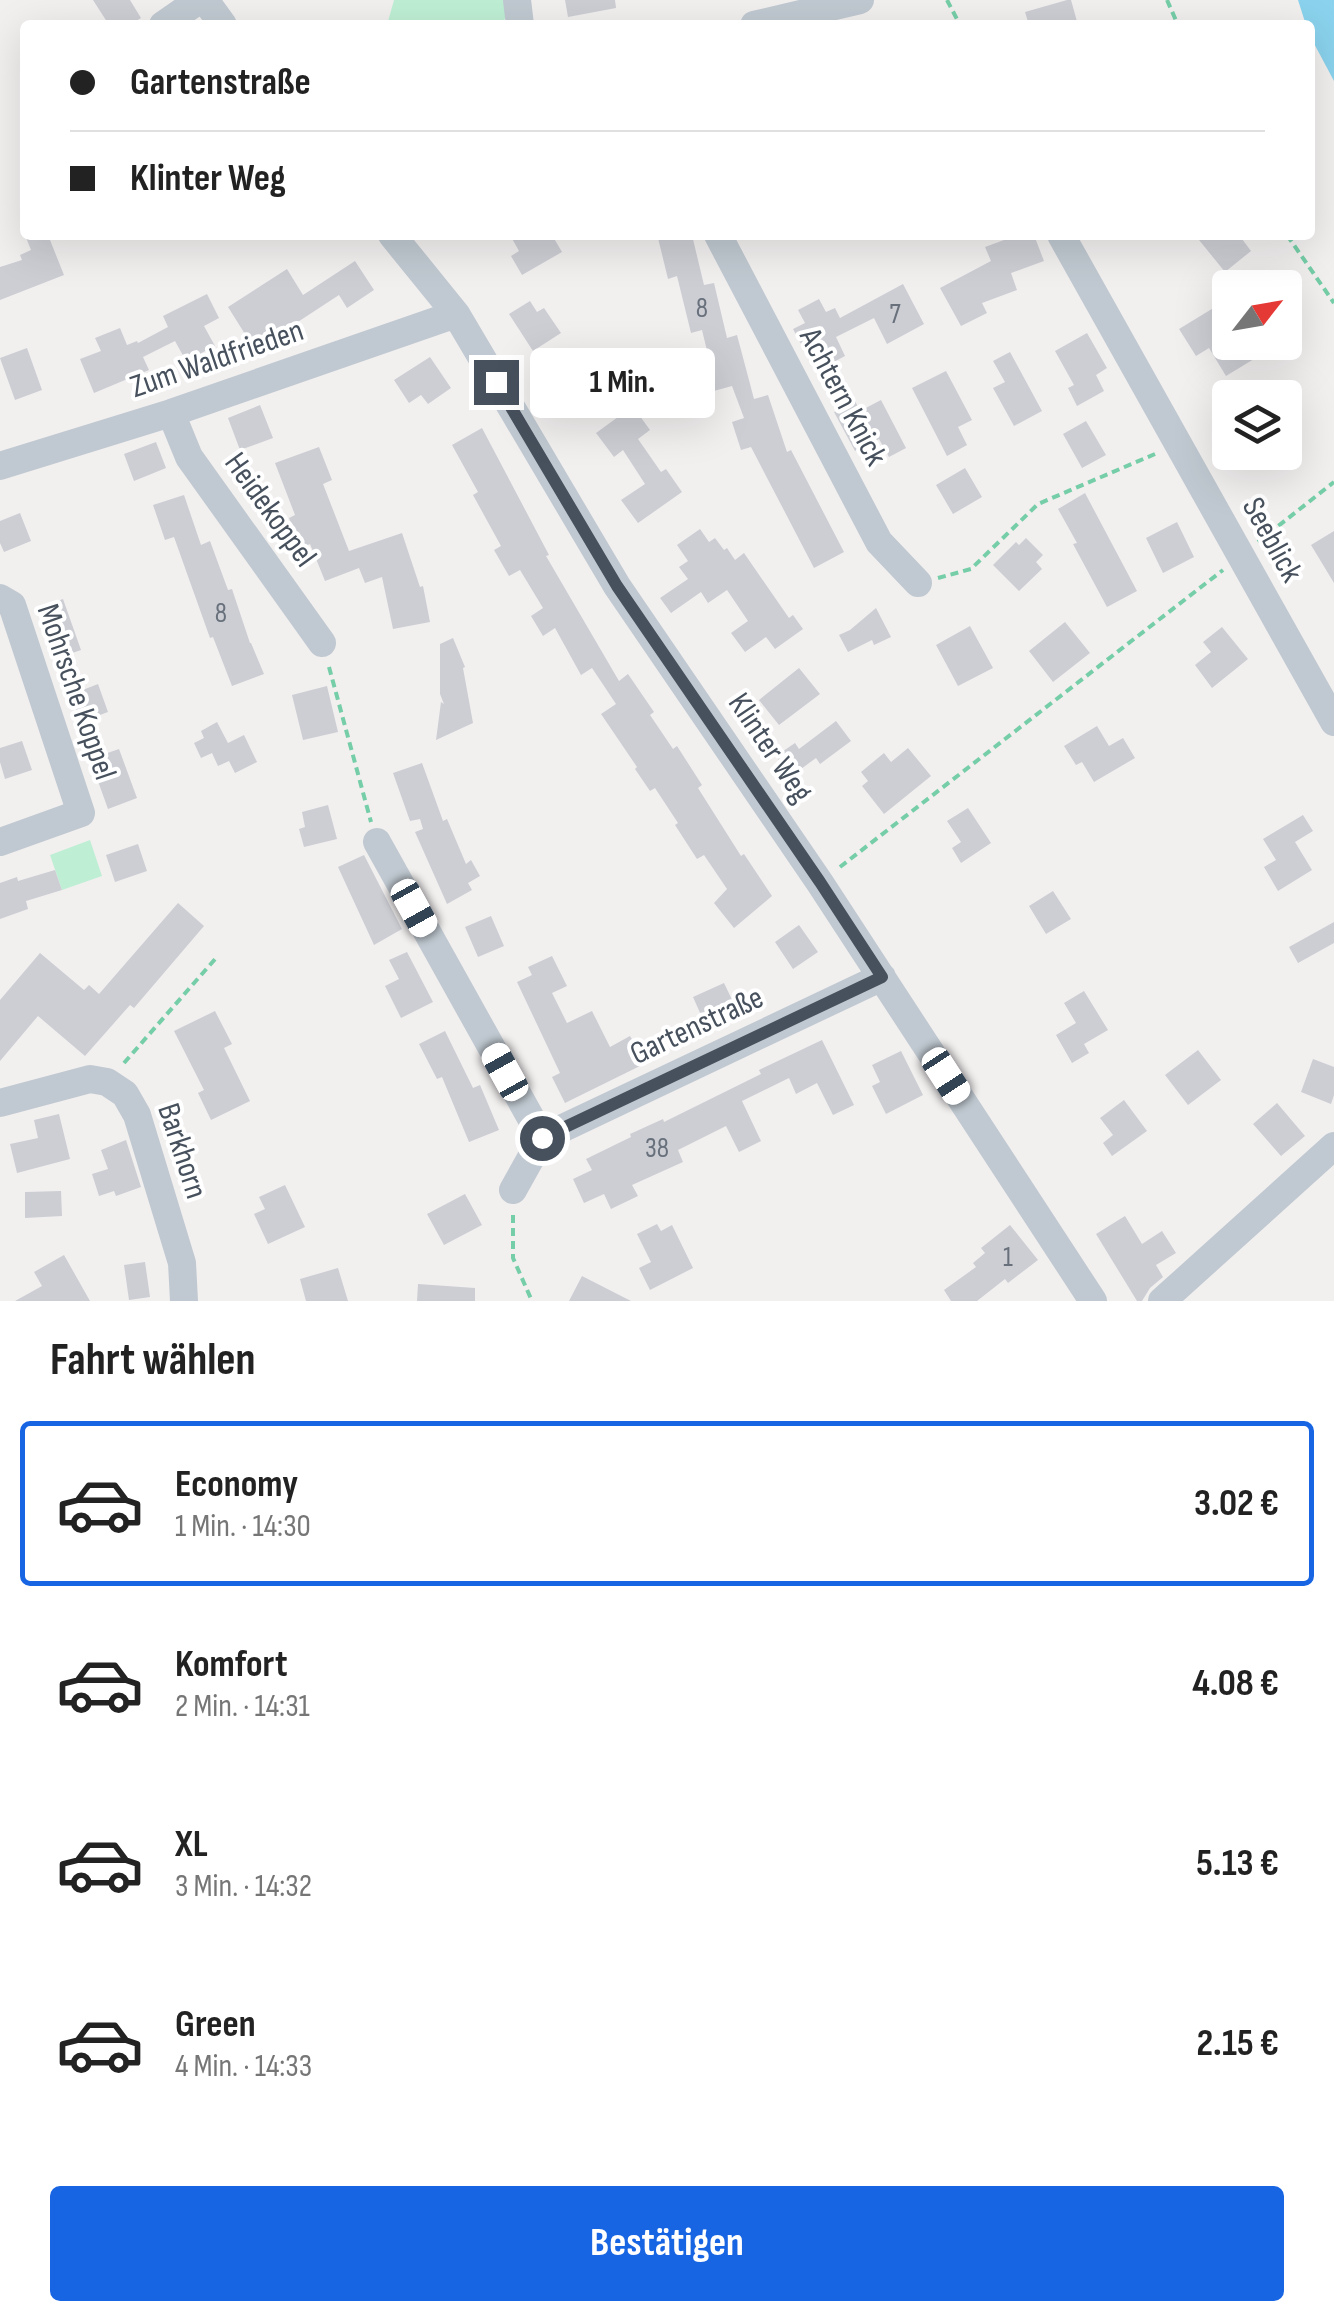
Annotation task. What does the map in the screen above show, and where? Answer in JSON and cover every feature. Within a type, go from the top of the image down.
[{"type":"street","points":[[171,20],[202,0],[219,20]]},
{"type":"street","points":[[775,20],[860,0]]},
{"type":"street","name":"Klinter Weg","points":[[396,240],[456,314],[617,586],[820,882],[1093,1301]]},
{"type":"street","name":"Achtern Knick","points":[[721,240],[879,542],[918,583]]},
{"type":"street","name":"Seeblick","points":[[1064,240],[1334,722]]},
{"type":"street","name":"Zum Waldfrieden","points":[[0,466],[456,314]]},
{"type":"street","name":"Heidekoppel","points":[[171,412],[189,457],[322,644]]},
{"type":"street","name":"Mohrsche Koppel","points":[[0,598],[12,605],[81,813],[12,838]]},
{"type":"street","points":[[377,842],[542,1138],[513,1190]]},
{"type":"street","name":"Gartenstraße","points":[[542,1138],[882,977]]},
{"type":"street","points":[[0,1103],[90,1079],[107,1082]]},
{"type":"street","name":"Barkhorn","points":[[107,1082],[125,1094],[137,1115],[182,1264],[184,1301]]},
{"type":"street","points":[[1162,1301],[1334,1146]]},
{"type":"path","points":[[1290,240],[1334,303]]},
{"type":"path","points":[[918,583],[971,569],[1038,504],[1178,444]]},
{"type":"path","points":[[820,882],[1334,482]]},
{"type":"path","points":[[322,644],[377,842]]},
{"type":"path","points":[[107,1082],[216,958]]},
{"type":"path","points":[[513,1190],[513,1258],[532,1301]]},
{"type":"green space","points":[[394,0],[508,0],[504,20],[388,20]]},
{"type":"green space","points":[[90,840],[102,876],[62,890],[50,855]]},
{"type":"water","points":[[1298,0],[1334,0],[1334,81],[1315,45],[1315,20],[1304,20]]},
{"type":"building","points":[[93,0],[130,0],[141,18],[138,20],[106,20]]},
{"type":"building","points":[[565,0],[615,0],[616,8],[568,17]]},
{"type":"building","points":[[1071,0],[1077,20],[1027,20],[1025,12]]},
{"type":"building","points":[[27,240],[50,240],[64,275],[0,300],[0,267],[22,260],[20,255],[31,250]]},
{"type":"building","points":[[513,240],[555,240],[562,252],[522,275],[511,256],[519,251]]},
{"type":"building","points":[[658,240],[693,240],[704,285],[714,283],[727,338],[737,335],[754,399],[768,395],[787,452],[791,450],[844,552],[814,568],[751,447],[741,450],[732,422],[744,418],[732,386],[703,394],[695,367],[710,363],[702,330],[691,333],[677,276],[668,279]]},
{"type":"building","points":[[1004,240],[1036,240],[1044,261],[1011,273],[1017,290],[982,303],[987,313],[961,326],[940,288],[991,261],[985,247]]},
{"type":"building","points":[[1199,240],[1243,240],[1251,251],[1223,270]]},
{"type":"building","points":[[355,261],[374,290],[347,308],[339,295],[255,350],[228,307],[287,269],[303,295]]},
{"type":"building","points":[[903,284],[924,324],[887,344],[874,318],[836,337],[845,356],[830,364],[820,345],[806,353],[793,329],[805,323],[798,310],[819,299],[826,312],[835,308],[840,318]]},
{"type":"building","points":[[207,294],[219,318],[204,326],[215,346],[186,361],[175,341],[143,357],[149,370],[94,393],[80,359],[101,351],[95,338],[120,328],[127,345],[138,343],[168,327],[163,316]]},
{"type":"building","points":[[530,301],[537,312],[544,308],[561,333],[533,351],[509,314]]},
{"type":"building","points":[[1212,309],[1212,353],[1209,348],[1196,356],[1179,329]]},
{"type":"building","points":[[1087,333],[1107,368],[1096,375],[1104,391],[1077,406],[1068,388],[1074,385],[1055,351]]},
{"type":"building","points":[[27,348],[42,390],[15,400],[0,358]]},
{"type":"building","points":[[1010,352],[1042,411],[1014,426],[993,388],[1005,382],[993,361]]},
{"type":"building","points":[[430,357],[451,388],[428,404],[421,395],[409,403],[394,380]]},
{"type":"building","points":[[582,359],[600,385],[572,404],[554,378]]},
{"type":"building","points":[[1216,360],[1252,360],[1226,376]]},
{"type":"building","points":[[946,371],[972,420],[958,427],[967,445],[947,456],[912,388]]},
{"type":"building","points":[[621,390],[650,430],[638,439],[661,472],[666,469],[682,492],[638,523],[621,500],[645,484],[623,450],[614,457],[596,433],[618,417],[606,401]]},
{"type":"building","points":[[881,400],[906,448],[889,457],[879,439],[855,451],[834,412],[855,401],[860,411]]},
{"type":"building","points":[[260,405],[273,438],[240,450],[228,418]]},
{"type":"building","points":[[1086,421],[1106,455],[1082,468],[1063,434]]},
{"type":"building","points":[[482,428],[549,555],[546,556],[619,681],[628,674],[654,712],[650,715],[673,749],[677,746],[702,785],[698,788],[741,856],[744,854],[772,896],[734,928],[714,903],[727,889],[704,855],[697,859],[655,788],[650,791],[601,714],[616,704],[592,668],[581,675],[555,628],[543,636],[531,616],[543,608],[520,570],[509,576],[494,550],[501,546],[452,445]]},
{"type":"building","points":[[156,442],[166,468],[134,481],[124,454]]},
{"type":"building","points":[[319,447],[332,480],[323,484],[349,551],[402,533],[420,587],[423,586],[430,622],[393,629],[382,577],[365,583],[359,568],[325,581],[310,544],[301,548],[289,518],[295,515],[275,463]]},
{"type":"building","points":[[965,468],[982,497],[953,514],[936,485]]},
{"type":"building","points":[[1085,493],[1137,591],[1107,607],[1058,509]]},
{"type":"building","points":[[184,495],[201,545],[210,541],[228,590],[232,589],[264,674],[232,686],[213,637],[210,638],[174,537],[165,540],[153,505]]},
{"type":"building","points":[[20,513],[31,541],[4,552],[0,521]]},
{"type":"building","points":[[1177,522],[1194,557],[1163,573],[1146,538]]},
{"type":"building","points":[[700,529],[709,542],[715,538],[735,560],[744,553],[789,618],[793,615],[803,629],[775,649],[766,637],[745,652],[731,633],[748,621],[727,590],[708,603],[701,592],[671,613],[660,598],[688,579],[679,567],[688,561],[677,545]]},
{"type":"building","points":[[1334,531],[1334,583],[1311,545]]},
{"type":"building","points":[[1026,538],[1043,555],[1036,562],[1042,569],[1019,591],[993,565],[1016,542],[1019,545]]},
{"type":"building","points":[[63,599],[81,650],[55,659],[37,609]]},
{"type":"building","points":[[876,608],[891,637],[874,645],[872,640],[848,652],[839,635]]},
{"type":"building","points":[[1065,622],[1090,653],[1053,682],[1029,651]]},
{"type":"building","points":[[970,626],[993,668],[958,686],[936,645]]},
{"type":"building","points":[[1222,627],[1248,659],[1212,688],[1195,665],[1211,652],[1203,642]]},
{"type":"building","points":[[453,638],[465,667],[473,723],[436,740],[441,702],[444,704],[440,694],[440,644]]},
{"type":"building","points":[[799,668],[820,694],[779,725],[759,700]]},
{"type":"building","points":[[98,684],[108,712],[81,722],[70,695]]},
{"type":"building","points":[[327,686],[338,732],[303,740],[292,695]]},
{"type":"building","points":[[836,721],[851,741],[820,764],[816,758],[790,777],[776,756],[795,743],[799,749]]},
{"type":"building","points":[[217,722],[228,743],[244,735],[257,762],[235,773],[229,761],[218,766],[212,753],[201,758],[194,743],[204,738],[201,731]]},
{"type":"building","points":[[1097,726],[1109,746],[1123,738],[1135,758],[1094,782],[1082,762],[1076,765],[1064,746]]},
{"type":"building","points":[[22,741],[32,770],[5,779],[0,748]]},
{"type":"building","points":[[908,748],[931,776],[884,814],[862,786],[868,781],[861,772],[884,753],[891,762]]},
{"type":"building","points":[[119,749],[137,798],[108,809],[90,759]]},
{"type":"building","points":[[422,763],[443,821],[447,819],[466,864],[471,860],[480,876],[468,883],[472,890],[447,904],[415,832],[423,829],[420,819],[410,821],[393,773]]},
{"type":"building","points":[[328,805],[337,839],[304,847],[299,829],[305,827],[302,812]]},
{"type":"building","points":[[968,808],[991,843],[961,863],[952,848],[961,842],[947,821]]},
{"type":"building","points":[[1303,815],[1313,831],[1295,842],[1312,870],[1278,891],[1264,867],[1276,860],[1263,839]]},
{"type":"building","points":[[138,844],[147,871],[115,882],[106,855]]},
{"type":"building","points":[[364,855],[402,929],[374,945],[338,867]]},
{"type":"building","points":[[55,870],[62,890],[26,901],[28,909],[0,919],[0,883]]},
{"type":"building","points":[[1053,891],[1071,919],[1046,934],[1029,906]]},
{"type":"building","points":[[178,903],[204,926],[134,1008],[130,1005],[85,1056],[38,1016],[0,1061],[0,1000],[40,953],[84,990],[89,985],[99,994]]},
{"type":"building","points":[[491,916],[504,946],[478,957],[465,927]]},
{"type":"building","points":[[1334,922],[1334,943],[1298,963],[1289,947]]},
{"type":"building","points":[[799,925],[818,952],[793,969],[775,942]]},
{"type":"building","points":[[407,952],[433,1002],[401,1018],[385,986],[399,979],[389,960]]},
{"type":"building","points":[[552,956],[567,986],[552,993],[567,1023],[592,1011],[610,1047],[630,1036],[646,1063],[565,1103],[552,1077],[560,1073],[517,982],[532,975],[528,967]]},
{"type":"building","points":[[724,983],[737,1010],[705,1024],[693,997]]},
{"type":"building","points":[[1084,991],[1108,1030],[1084,1044],[1089,1053],[1072,1063],[1056,1035],[1076,1023],[1064,1003]]},
{"type":"building","points":[[215,1011],[232,1044],[224,1048],[250,1101],[211,1120],[198,1093],[204,1090],[174,1031]]},
{"type":"building","points":[[445,1031],[473,1088],[480,1085],[499,1130],[469,1142],[442,1077],[437,1079],[419,1044]]},
{"type":"building","points":[[822,1040],[854,1105],[833,1115],[817,1083],[796,1094],[789,1078],[742,1101],[761,1141],[739,1152],[726,1126],[678,1150],[683,1162],[632,1185],[638,1196],[611,1209],[604,1194],[584,1203],[573,1179],[592,1170],[586,1159]]},
{"type":"building","points":[[1198,1050],[1221,1080],[1188,1105],[1165,1075]]},
{"type":"building","points":[[901,1051],[923,1095],[886,1114],[872,1086],[880,1082],[872,1065]]},
{"type":"building","points":[[1313,1059],[1334,1067],[1331,1104],[1301,1092]]},
{"type":"building","points":[[1124,1100],[1147,1131],[1112,1156],[1103,1143],[1113,1135],[1100,1118]]},
{"type":"building","points":[[1277,1103],[1305,1136],[1281,1156],[1253,1124]]},
{"type":"building","points":[[59,1114],[70,1159],[17,1173],[10,1144],[38,1138],[34,1120]]},
{"type":"building","points":[[126,1140],[141,1187],[116,1196],[114,1191],[99,1196],[92,1174],[108,1169],[101,1150]]},
{"type":"building","points":[[285,1185],[305,1227],[268,1244],[254,1214],[265,1209],[259,1197]]},
{"type":"building","points":[[61,1191],[62,1216],[25,1218],[25,1192]]},
{"type":"building","points":[[465,1194],[482,1225],[444,1245],[427,1214]]},
{"type":"building","points":[[1125,1216],[1142,1244],[1162,1231],[1176,1253],[1156,1265],[1163,1277],[1142,1301],[1137,1301],[1096,1234]]},
{"type":"building","points":[[657,1224],[661,1231],[672,1225],[693,1268],[650,1290],[639,1268],[651,1262],[637,1234]]},
{"type":"building","points":[[1010,1225],[1038,1260],[977,1301],[951,1301],[944,1290],[976,1267],[973,1263],[985,1253],[981,1248]]},
{"type":"building","points":[[64,1255],[90,1301],[15,1301],[42,1286],[34,1272]]},
{"type":"building","points":[[145,1262],[150,1297],[129,1300],[124,1265]]},
{"type":"building","points":[[338,1268],[348,1301],[306,1301],[300,1279]]},
{"type":"building","points":[[582,1276],[631,1301],[569,1301]]},
{"type":"building","points":[[418,1284],[475,1288],[475,1301],[417,1301]]},
{"type":"route","points":[[496,382],[617,586],[882,977],[542,1138]]}]
